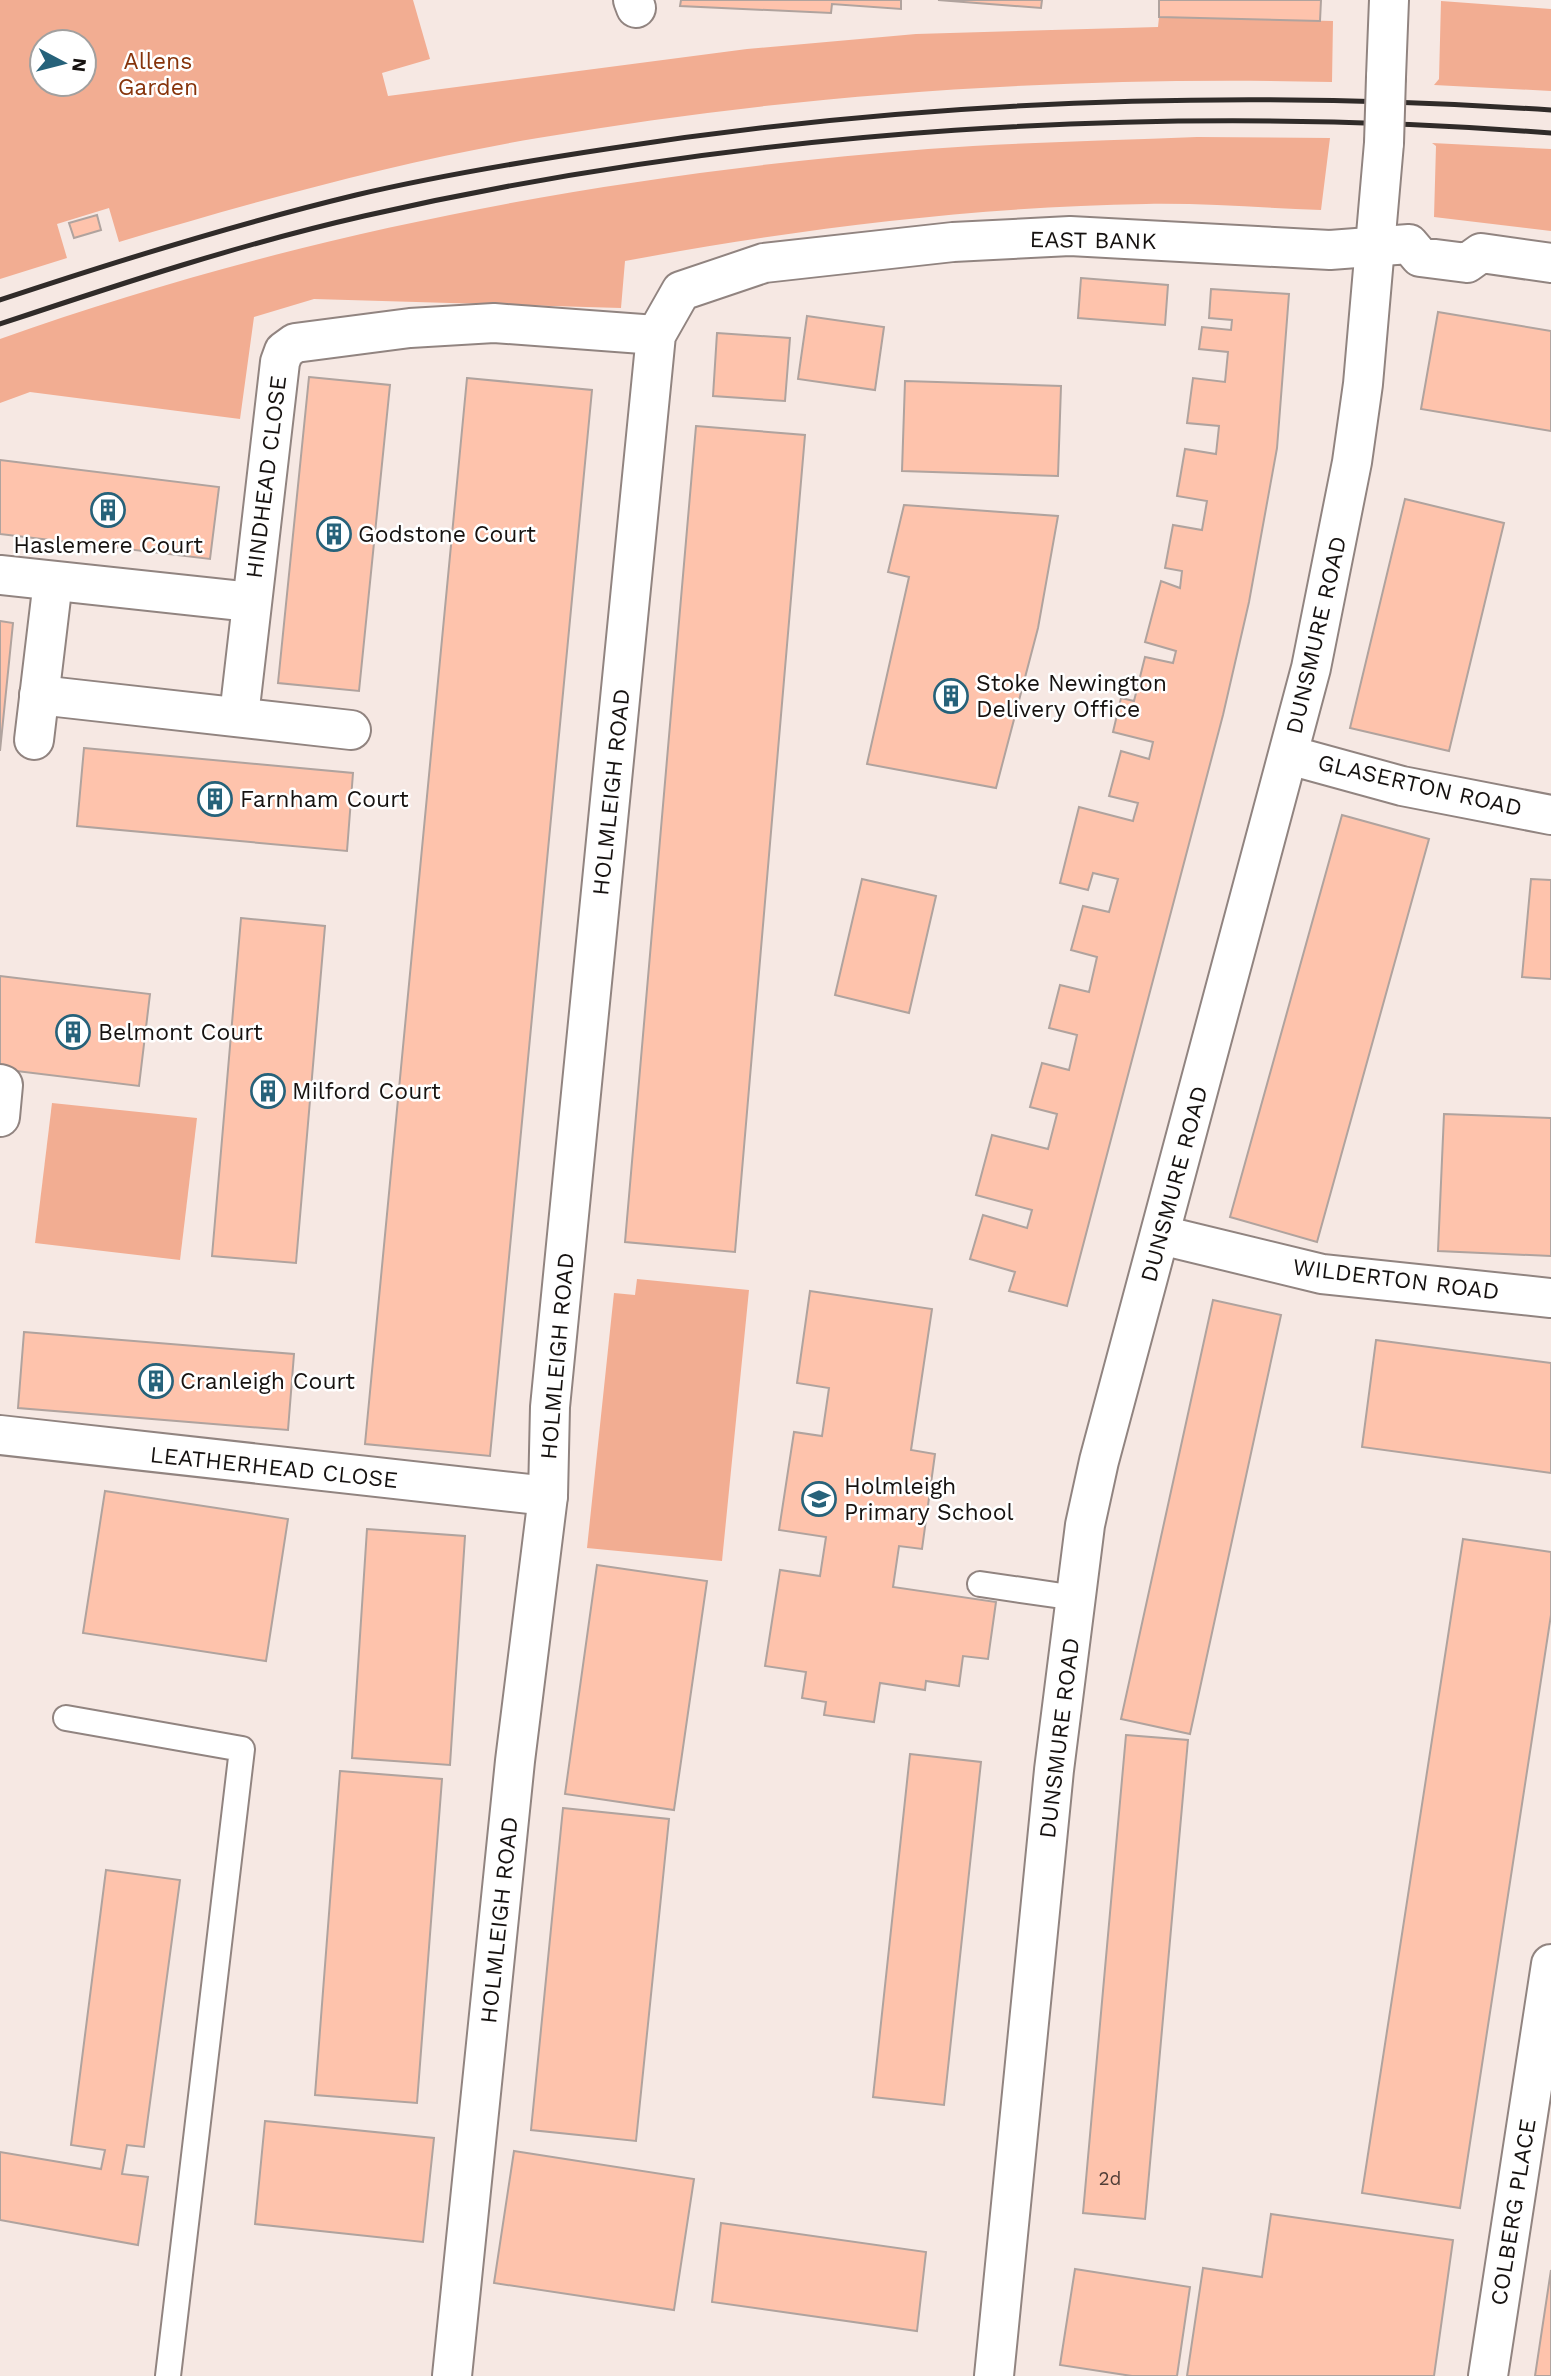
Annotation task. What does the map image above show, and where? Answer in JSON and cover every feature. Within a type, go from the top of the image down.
[{"type":"street","name":"DUNSMURE ROAD","points":[[994,2376],[1051,1798],[1085,1525],[1099,1461],[1311,668],[1393,245],[1384,143],[1389,0]]},
{"type":"street","name":"EAST BANK","points":[[656,335],[681,291],[764,263],[953,242],[1070,236],[1330,250],[1393,245]]},
{"type":"street","points":[[1393,245],[1420,257],[1467,264],[1481,253],[1551,263]]},
{"type":"street","name":"HINDHEAD CLOSE","points":[[239,716],[280,362],[284,351],[295,343],[410,328],[494,324],[656,335]]},
{"type":"street","name":"HOLMLEIGH ROAD","points":[[452,2376],[515,1761],[548,1496],[551,1394],[656,335]]},
{"type":"street","name":"HINDHEAD CLOSE","points":[[0,575],[251,602]]},
{"type":"street","points":[[34,740],[53,580]]},
{"type":"street","points":[[39,695],[351,730]]},
{"type":"street","name":"GLASERTON ROAD","points":[[1289,755],[1402,786],[1551,814]]},
{"type":"street","name":"WILDERTON ROAD","points":[[1161,1235],[1322,1274],[1551,1298]]},
{"type":"street","name":"LEATHERHEAD CLOSE","points":[[0,1435],[548,1496]]},
{"type":"street","name":"COLBERG PLACE","points":[[1488,2376],[1551,1964]]},
{"type":"lane","points":[[980,1584],[1076,1598]]},
{"type":"lane","points":[[66,1718],[242,1749],[168,2376]]},
{"type":"green space","name":"Allens Garden","points":[[0,0],[413,0],[430,59],[382,73],[388,96],[747,49],[916,34],[1158,27],[1159,17],[1333,21],[1332,82],[1033,85],[834,99],[636,122],[485,148],[379,171],[275,197],[119,242],[109,208],[57,224],[67,258],[0,279]]},
{"type":"green space","points":[[1441,1],[1551,9],[1551,91],[1434,85],[1439,79]]},
{"type":"green space","points":[[1197,137],[1330,138],[1321,210],[1190,204],[1080,206],[950,215],[754,239],[625,261],[621,308],[314,299],[254,317],[240,419],[30,392],[0,403],[0,339],[112,301],[226,268],[458,213],[693,174],[810,160],[961,147]]},
{"type":"green space","points":[[1432,143],[1551,149],[1551,231],[1434,217],[1436,146]]},
{"type":"green space","points":[[52,1103],[197,1118],[180,1260],[35,1243]]},
{"type":"green space","points":[[637,1279],[749,1290],[722,1561],[587,1548],[614,1293],[635,1295]]},
{"type":"building","points":[[681,0],[901,0],[901,9],[832,4],[831,13],[680,6]]},
{"type":"building","points":[[938,0],[1042,0],[1041,8]]},
{"type":"building","points":[[1159,0],[1321,0],[1320,21],[1159,17]]},
{"type":"building","points":[[97,215],[101,230],[74,238],[69,223]]},
{"type":"building","points":[[1081,278],[1168,285],[1165,325],[1078,318]]},
{"type":"building","points":[[1211,289],[1289,294],[1277,448],[1249,602],[1223,715],[1067,1306],[1009,1291],[1015,1272],[970,1259],[983,1215],[1027,1228],[1032,1210],[976,1195],[992,1135],[1048,1149],[1057,1114],[1030,1107],[1042,1063],[1069,1070],[1077,1035],[1049,1028],[1060,985],[1089,992],[1097,957],[1071,950],[1083,906],[1109,912],[1118,879],[1093,873],[1088,890],[1060,883],[1079,807],[1133,821],[1138,803],[1109,796],[1121,751],[1149,759],[1153,742],[1113,732],[1121,698],[1134,701],[1145,657],[1173,663],[1176,651],[1145,642],[1161,581],[1180,588],[1182,571],[1165,568],[1173,525],[1202,530],[1207,501],[1177,496],[1185,449],[1216,454],[1219,426],[1187,423],[1193,378],[1225,382],[1228,352],[1199,349],[1202,327],[1231,330],[1232,320],[1209,318]]},
{"type":"building","points":[[1438,312],[1551,331],[1551,431],[1421,409]]},
{"type":"building","points":[[807,316],[884,327],[875,390],[798,379]]},
{"type":"building","points":[[717,333],[790,338],[785,401],[713,396]]},
{"type":"building","name":"Godstone Court","points":[[309,377],[390,385],[359,691],[278,683]]},
{"type":"building","points":[[467,378],[592,390],[490,1456],[365,1444]]},
{"type":"building","points":[[905,381],[1061,386],[1058,476],[902,471]]},
{"type":"building","points":[[696,426],[805,435],[735,1252],[625,1242]]},
{"type":"building","name":"Haslemere Court","points":[[0,460],[219,487],[210,559],[0,534]]},
{"type":"building","points":[[1405,499],[1504,523],[1449,751],[1350,728]]},
{"type":"building","name":"Stoke Newington Delivery Office","points":[[904,505],[1058,516],[1038,628],[996,788],[867,764],[909,577],[888,572]]},
{"type":"building","points":[[0,621],[13,623],[0,751]]},
{"type":"building","name":"Farnham Court","points":[[84,748],[353,773],[347,851],[77,826]]},
{"type":"building","points":[[1342,815],[1429,839],[1317,1242],[1230,1217]]},
{"type":"building","points":[[862,879],[936,896],[909,1013],[835,995]]},
{"type":"building","points":[[1531,879],[1551,880],[1551,979],[1522,977]]},
{"type":"building","name":"Milford Court","points":[[241,918],[325,926],[296,1263],[212,1256]]},
{"type":"building","name":"Belmont Court","points":[[0,976],[150,994],[139,1086],[0,1069]]},
{"type":"building","points":[[1444,1114],[1551,1118],[1551,1256],[1438,1251]]},
{"type":"building","points":[[810,1291],[932,1309],[911,1450],[935,1454],[922,1549],[899,1546],[893,1587],[996,1602],[988,1659],[963,1656],[959,1686],[926,1681],[925,1690],[880,1683],[874,1722],[824,1715],[826,1702],[802,1698],[806,1672],[765,1666],[780,1570],[820,1576],[826,1537],[779,1530],[794,1432],[822,1436],[829,1388],[797,1383]]},
{"type":"building","points":[[1213,1300],[1281,1315],[1190,1734],[1121,1719]]},
{"type":"building","name":"Cranleigh Court","points":[[24,1332],[294,1354],[288,1430],[18,1408]]},
{"type":"building","points":[[1376,1340],[1551,1363],[1551,1473],[1362,1447]]},
{"type":"building","points":[[105,1491],[288,1519],[266,1661],[83,1633]]},
{"type":"building","points":[[367,1529],[465,1536],[450,1765],[352,1758]]},
{"type":"building","points":[[1463,1539],[1551,1552],[1551,1615],[1460,2208],[1362,2193]]},
{"type":"building","points":[[597,1565],[707,1581],[674,1810],[565,1794]]},
{"type":"building","points":[[1126,1735],[1188,1740],[1145,2219],[1083,2213]]},
{"type":"building","points":[[910,1754],[981,1762],[944,2105],[873,2097]]},
{"type":"building","points":[[340,1771],[442,1779],[417,2103],[315,2095]]},
{"type":"building","points":[[563,1808],[669,1819],[636,2141],[531,2130]]},
{"type":"building","points":[[106,1870],[180,1880],[144,2147],[127,2145],[122,2174],[148,2177],[138,2245],[0,2220],[0,2152],[101,2169],[105,2150],[71,2145]]},
{"type":"building","points":[[265,2121],[434,2138],[423,2242],[255,2224]]},
{"type":"building","points":[[514,2151],[694,2179],[674,2310],[494,2283]]},
{"type":"building","points":[[1271,2214],[1453,2240],[1434,2376],[1187,2376],[1203,2268],[1262,2277]]},
{"type":"building","points":[[721,2223],[926,2252],[917,2331],[712,2302]]},
{"type":"building","points":[[1075,2269],[1190,2287],[1177,2376],[1132,2376],[1060,2365]]},
{"type":"building","points":[[1551,2270],[1551,2376],[1535,2376]]},
{"type":"railway","points":[[0,300],[177,244],[356,195],[516,163],[729,132],[963,109],[1081,103],[1316,100],[1551,110]]},
{"type":"railway","points":[[0,324],[226,252],[364,216],[510,186],[657,162],[805,143],[954,130],[1104,123],[1253,121],[1402,124],[1551,133]]},
{"type":"place","name":"Haslemere Court","points":[[108,510]]},
{"type":"place","name":"Godstone Court","points":[[334,534]]},
{"type":"place","name":"Stoke Newington Delivery Office","points":[[951,696]]},
{"type":"place","name":"Farnham Court","points":[[215,799]]},
{"type":"place","name":"Belmont Court","points":[[73,1032]]},
{"type":"place","name":"Milford Court","points":[[268,1091]]},
{"type":"place","name":"Cranleigh Court","points":[[156,1381]]},
{"type":"place","name":"Holmleigh Primary School","points":[[819,1499]]}]
